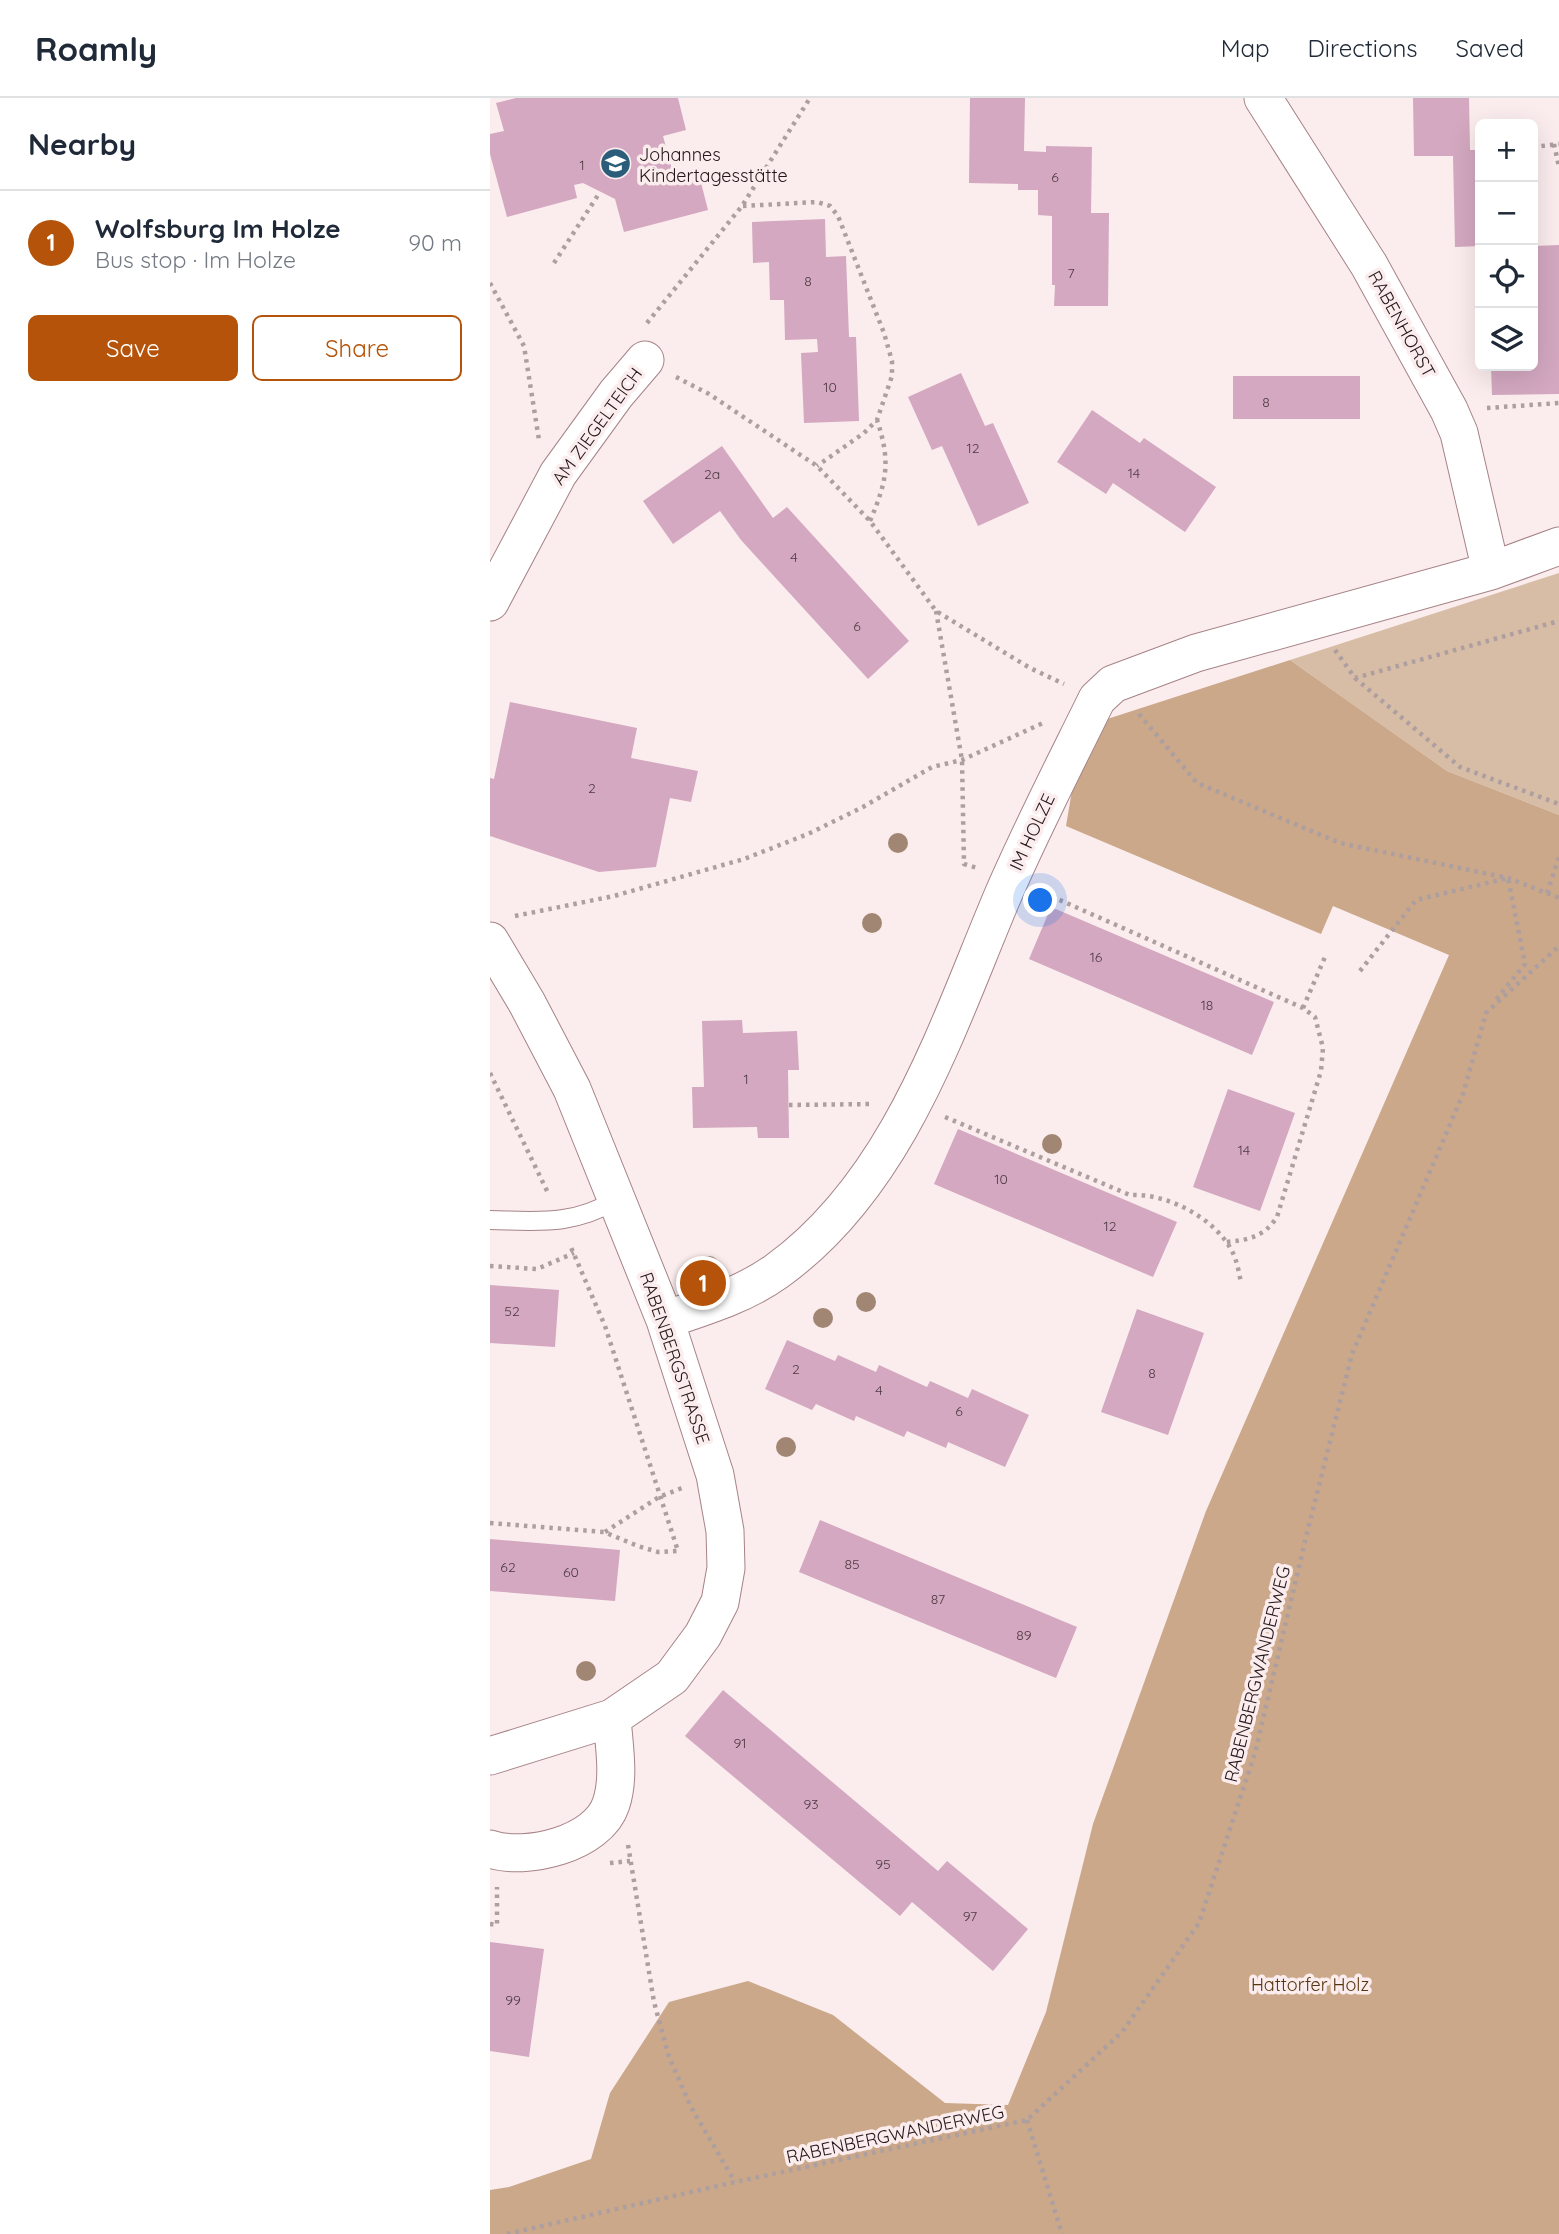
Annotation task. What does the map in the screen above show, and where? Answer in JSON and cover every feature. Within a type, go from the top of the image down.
[{"type":"street","name":"RABENHORST","points":[[1264,98],[1368,265],[1449,410],[1459,433],[1491,571]]},
{"type":"street","name":"AM ZIEGELTEICH","points":[[490,602],[558,474],[645,360]]},
{"type":"street","points":[[1105,691],[1196,653],[1491,571],[1559,546]]},
{"type":"street","name":"IM HOLZE","points":[[666,1320],[723,1300],[775,1272],[818,1237],[875,1169],[914,1104],[1028,837],[1105,691]]},
{"type":"street","name":"RABENBERGSTRASSE","points":[[490,1756],[612,1718],[672,1677],[704,1635],[720,1602],[726,1568],[725,1531],[715,1475],[666,1320],[572,1090],[527,1003],[497,929]]},
{"type":"street","points":[[490,1849],[502,1853],[533,1852],[574,1842],[598,1824],[611,1805],[616,1769],[612,1718]]},
{"type":"lane","points":[[490,1220],[559,1222],[604,1207],[616,1200]]},
{"type":"path","points":[[810,98],[742,206],[625,351],[709,394],[817,466],[870,521],[936,611],[1030,668],[1105,691],[1197,783],[1340,843],[1508,878],[1559,898]]},
{"type":"path","points":[[1538,146],[1556,144],[1559,167]]},
{"type":"path","points":[[554,263],[600,192]]},
{"type":"path","points":[[742,206],[817,202],[830,206],[838,216],[884,333],[892,361],[892,376],[877,420],[864,433],[817,466]]},
{"type":"path","points":[[490,282],[524,346],[539,441]]},
{"type":"path","points":[[1449,410],[1559,404]]},
{"type":"path","points":[[870,521],[883,490],[885,467],[884,443],[877,420]]},
{"type":"path","points":[[936,611],[962,760],[964,863],[1010,878],[1303,1008],[1315,1017],[1323,1048],[1321,1071],[1277,1217],[1270,1228],[1258,1237],[1226,1242]]},
{"type":"path","points":[[1314,621],[1355,678],[1460,767],[1559,804]]},
{"type":"path","points":[[1355,678],[1559,621]]},
{"type":"path","points":[[497,929],[744,859],[808,834],[863,807],[932,767],[962,760],[1105,691]]},
{"type":"path","points":[[1547,893],[1559,857]]},
{"type":"path","points":[[1360,971],[1416,900],[1508,878]]},
{"type":"path","points":[[1486,1013],[1525,964],[1508,878]]},
{"type":"path","points":[[1486,1013],[1559,946]]},
{"type":"path","points":[[1303,1008],[1325,957]]},
{"type":"path","name":"RABENBERGWANDERWEG","points":[[506,2234],[1027,2120],[1122,2032],[1199,1923],[1255,1753],[1352,1354],[1463,1094],[1486,1013]]},
{"type":"path","points":[[490,1073],[524,1139],[605,1326],[678,1551],[658,1552],[604,1532],[490,1523]]},
{"type":"path","points":[[789,1105],[914,1104],[1130,1195],[1147,1194],[1165,1198],[1201,1219],[1226,1242],[1232,1251],[1241,1283]]},
{"type":"path","points":[[490,1266],[537,1269],[574,1253]]},
{"type":"path","points":[[604,1532],[659,1497],[715,1475]]},
{"type":"path","points":[[627,1837],[654,2002],[669,2057],[691,2108],[734,2182]]},
{"type":"path","points":[[490,1924],[497,1924],[497,1886]]},
{"type":"path","points":[[1027,2120],[1062,2234]]},
{"type":"shaded area","points":[[1559,573],[1559,815],[1447,771],[1290,660]]},
{"type":"green space","name":"Hattorfer Holz","points":[[1290,660],[1447,771],[1559,815],[1559,2234],[490,2234],[490,2190],[509,2187],[591,2159],[610,2093],[669,2002],[748,1981],[833,2015],[945,2103],[1008,2105],[1046,2012],[1093,1824],[1206,1511],[1449,955],[1333,906],[1321,934],[1066,826],[1075,773],[1098,722]]},
{"type":"building","name":"Johannes Kindertagesstätte","points":[[516,98],[678,98],[686,130],[663,136],[675,181],[699,175],[708,210],[624,232],[615,199],[583,183],[574,185],[577,198],[507,217],[490,154],[490,134],[504,131],[496,103]]},
{"type":"building","points":[[970,98],[1025,98],[1024,151],[1046,152],[1046,146],[1092,147],[1091,213],[1109,213],[1108,306],[1054,306],[1052,216],[1038,215],[1038,190],[1018,190],[1018,184],[969,183]]},
{"type":"building","points":[[1413,98],[1469,98],[1470,150],[1475,150],[1475,246],[1455,247],[1453,156],[1414,156]]},
{"type":"building","points":[[825,219],[826,257],[846,256],[849,337],[856,337],[859,421],[804,423],[801,353],[818,352],[817,339],[785,340],[784,300],[770,300],[769,262],[753,263],[752,222]]},
{"type":"building","points":[[1559,245],[1559,394],[1492,395],[1491,371],[1538,371],[1538,246]]},
{"type":"building","points":[[961,373],[985,426],[993,423],[1029,503],[978,526],[942,446],[932,450],[908,397]]},
{"type":"building","points":[[1233,376],[1360,376],[1360,419],[1233,419]]},
{"type":"building","points":[[1092,410],[1140,443],[1144,438],[1216,487],[1185,532],[1113,483],[1106,494],[1057,462]]},
{"type":"building","points":[[722,446],[773,518],[787,507],[909,641],[868,679],[741,540],[720,511],[673,544],[643,501]]},
{"type":"building","points":[[510,702],[637,728],[631,758],[698,771],[691,802],[670,798],[656,867],[599,872],[490,836],[490,778],[494,779]]},
{"type":"building","points":[[1051,907],[1274,1002],[1252,1055],[1029,959]]},
{"type":"building","points":[[742,1020],[743,1033],[797,1031],[799,1070],[788,1070],[789,1138],[758,1138],[757,1127],[693,1128],[692,1087],[704,1087],[702,1021]]},
{"type":"building","points":[[1228,1089],[1295,1113],[1260,1211],[1193,1187]]},
{"type":"building","points":[[958,1129],[1177,1222],[1153,1277],[934,1184]]},
{"type":"building","points":[[490,1285],[559,1290],[555,1347],[490,1343]]},
{"type":"building","points":[[1137,1309],[1204,1333],[1168,1435],[1101,1412]]},
{"type":"building","points":[[787,1340],[835,1361],[838,1355],[876,1372],[879,1365],[927,1387],[930,1381],[968,1398],[972,1389],[1029,1415],[1005,1467],[948,1442],[946,1448],[907,1431],[904,1437],[856,1416],[854,1421],[816,1404],[812,1410],[765,1389]]},
{"type":"building","points":[[820,1520],[1077,1627],[1056,1678],[799,1572]]},
{"type":"building","points":[[490,1539],[620,1550],[615,1601],[490,1591]]},
{"type":"building","points":[[723,1690],[938,1871],[947,1861],[1028,1929],[993,1971],[912,1902],[900,1916],[685,1736]]},
{"type":"building","points":[[490,1942],[544,1949],[529,2057],[490,2051]]},
{"type":"place","name":"Johannes Kindertagesstätte","points":[[616,164]]},
{"type":"place","name":"Wolfsburg Im Holze","points":[[703,1283]]}]
